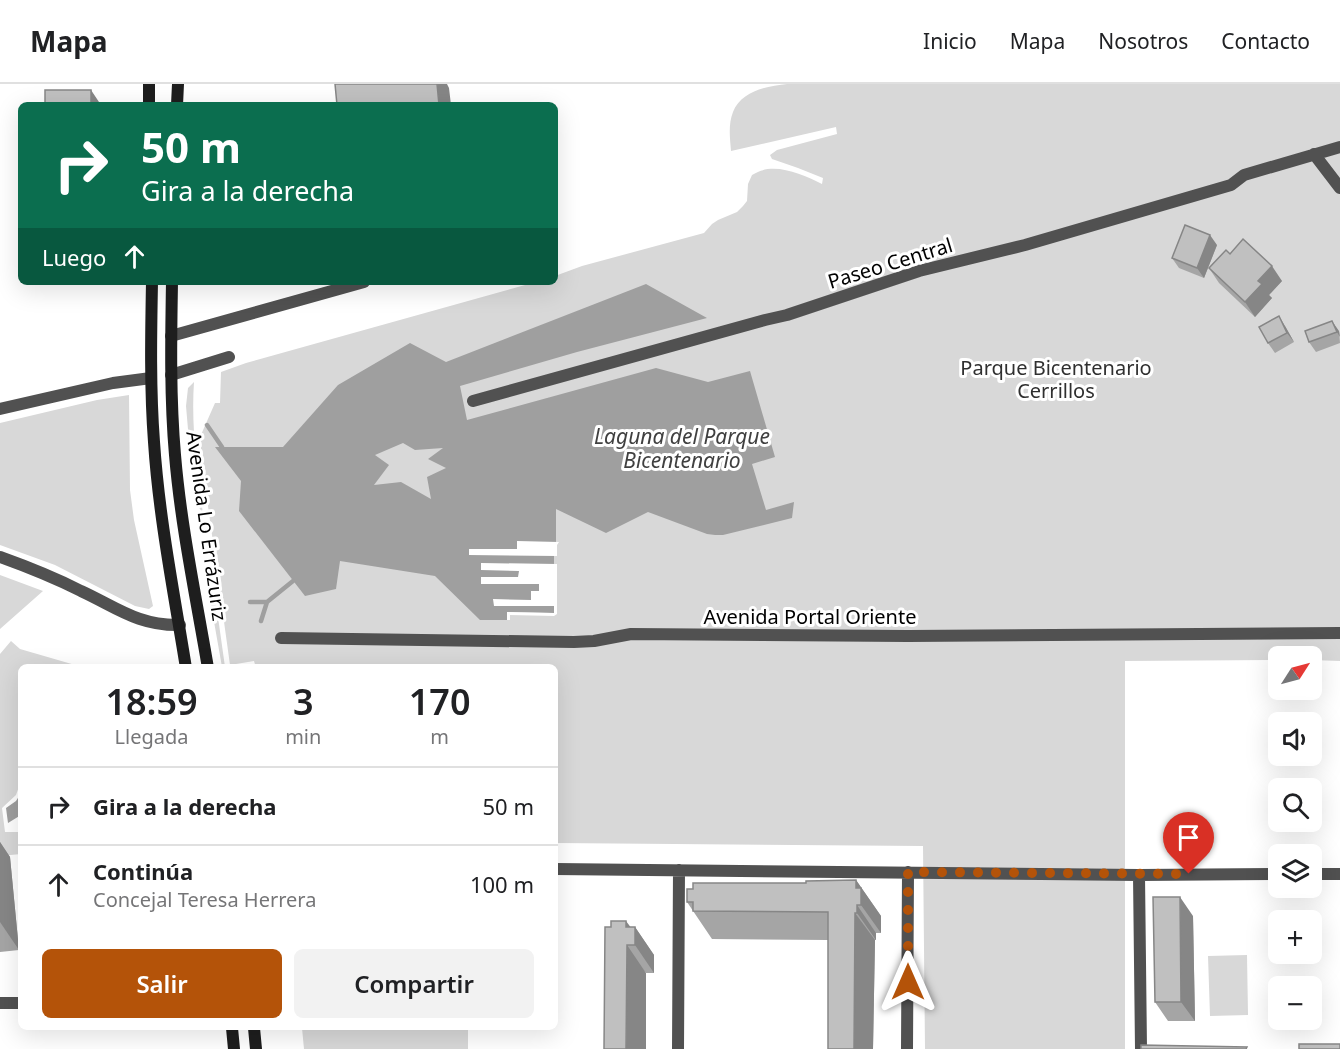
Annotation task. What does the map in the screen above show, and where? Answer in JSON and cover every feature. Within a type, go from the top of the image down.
[{"type":"main road","points":[[149,102],[150,84]]},
{"type":"main road","points":[[177,102],[178,84]]},
{"type":"main road","name":"Avenida Lo Errázuriz","points":[[152,285],[151,378],[154,443],[162,523],[185,664]]},
{"type":"main road","name":"Avenida Lo Errázuriz","points":[[172,285],[171,375],[175,454],[182,517],[206,664]]},
{"type":"main road","points":[[232,1030],[234,1049]]},
{"type":"main road","points":[[254,1030],[256,1049]]},
{"type":"street","name":"Paseo Central","points":[[472,401],[787,315],[919,271],[1025,245],[1153,208],[1231,185],[1244,175],[1340,147]]},
{"type":"street","points":[[1314,154],[1340,188]]},
{"type":"street","points":[[171,336],[353,285]]},
{"type":"street","points":[[171,375],[229,357]]},
{"type":"street","points":[[0,409],[113,383],[151,378]]},
{"type":"street","points":[[0,557],[61,581],[136,619],[151,623],[180,625]]},
{"type":"street","name":"Avenida Portal Oriente","points":[[281,638],[574,642],[631,634],[908,636],[1340,633]]},
{"type":"street","points":[[558,869],[1268,874]]},
{"type":"street","points":[[678,1049],[679,870]]},
{"type":"street","points":[[907,1049],[908,872]]},
{"type":"street","points":[[1139,874],[1141,1049]]},
{"type":"street","points":[[1322,874],[1340,874]]},
{"type":"street","points":[[0,1003],[18,1003]]},
{"type":"green space","name":"Parque Bicentenario Cerrillos","points":[[787,84],[1340,84],[1340,661],[1322,660],[1322,646],[1268,646],[1268,660],[1125,661],[1125,1049],[925,1049],[923,846],[558,843],[558,664],[255,664],[254,661],[230,664],[200,437],[215,403],[220,403],[221,372],[525,285],[558,285],[558,275],[582,266],[704,233],[712,224],[737,212],[743,206],[747,201],[748,184],[752,175],[760,171],[787,170],[822,184],[823,178],[772,159],[770,155],[777,150],[837,134],[836,127],[731,151],[730,121],[733,112],[742,99],[756,91]]},
{"type":"green space","points":[[194,382],[194,432],[203,514],[194,499],[186,406],[188,388]]},
{"type":"green space","points":[[129,395],[130,490],[134,520],[153,606],[149,609],[135,606],[55,565],[0,545],[0,423],[97,400]]},
{"type":"green space","points":[[211,567],[225,664],[221,664],[207,578]]},
{"type":"green space","points":[[0,575],[43,591],[0,629]]},
{"type":"green space","points":[[11,641],[20,649],[72,664],[18,664],[18,789],[16,795],[2,808],[5,832],[18,832],[18,854],[0,856],[0,654]]},
{"type":"green space","points":[[1247,955],[1248,1015],[1210,1016],[1208,956]]},
{"type":"green space","points":[[302,1030],[468,1030],[468,1049],[304,1049]]},
{"type":"water","name":"Laguna del Parque Bicentenario","points":[[646,284],[707,318],[460,386],[467,420],[656,368],[708,382],[750,371],[775,457],[752,464],[766,510],[794,502],[792,518],[715,535],[648,512],[606,533],[556,509],[554,613],[507,612],[507,620],[480,620],[435,576],[340,561],[336,589],[305,596],[239,511],[241,481],[215,447],[283,447],[338,385],[410,343],[446,362]],"holes":[[[403,443],[415,450],[443,448],[428,459],[446,468],[427,477],[431,499],[401,482],[374,485],[389,465],[375,455]]]},
{"type":"water","points":[[18,798],[18,817],[8,823],[6,808]]},
{"type":"pier","points":[[517,541],[559,542],[557,556],[469,555],[469,549],[517,549]]},
{"type":"pier","points":[[481,563],[557,564],[557,614],[554,616],[510,615],[510,620],[507,620],[507,612],[554,613],[554,606],[494,606],[493,599],[531,600],[531,591],[539,591],[539,584],[481,584],[481,577],[518,577],[519,571],[481,570]]},
{"type":"building","points":[[335,84],[437,84],[439,102],[337,102]]},
{"type":"building","points":[[45,90],[91,90],[91,102],[45,102]]},
{"type":"building","points":[[1185,225],[1210,235],[1197,268],[1172,258]]},
{"type":"building","points":[[1243,239],[1272,266],[1258,281],[1262,284],[1245,302],[1209,268],[1226,250],[1230,254]]},
{"type":"building","points":[[1279,316],[1287,333],[1268,343],[1259,327]]},
{"type":"building","points":[[1332,321],[1337,332],[1309,342],[1305,331]]},
{"type":"building","points":[[856,880],[856,888],[861,888],[861,905],[857,905],[857,913],[855,913],[854,1049],[828,1049],[828,912],[693,911],[693,902],[687,902],[687,889],[693,889],[693,883],[806,883],[806,881]]},
{"type":"building","points":[[1153,897],[1180,897],[1181,1002],[1155,1002]]},
{"type":"building","points":[[611,921],[626,921],[626,927],[635,927],[635,945],[627,945],[626,1049],[604,1049],[605,927],[611,927]]},
{"type":"building","points":[[1299,1044],[1340,1044],[1340,1049],[1299,1049]]},
{"type":"building","points":[[1141,1045],[1247,1047],[1246,1049],[1141,1049]]},
{"type":"waterway","points":[[207,425],[222,447]]},
{"type":"waterway","points":[[261,621],[267,602],[293,581]]},
{"type":"waterway","points":[[250,602],[267,602]]},
{"type":"route","points":[[908,982],[908,872],[1189,874]]}]
